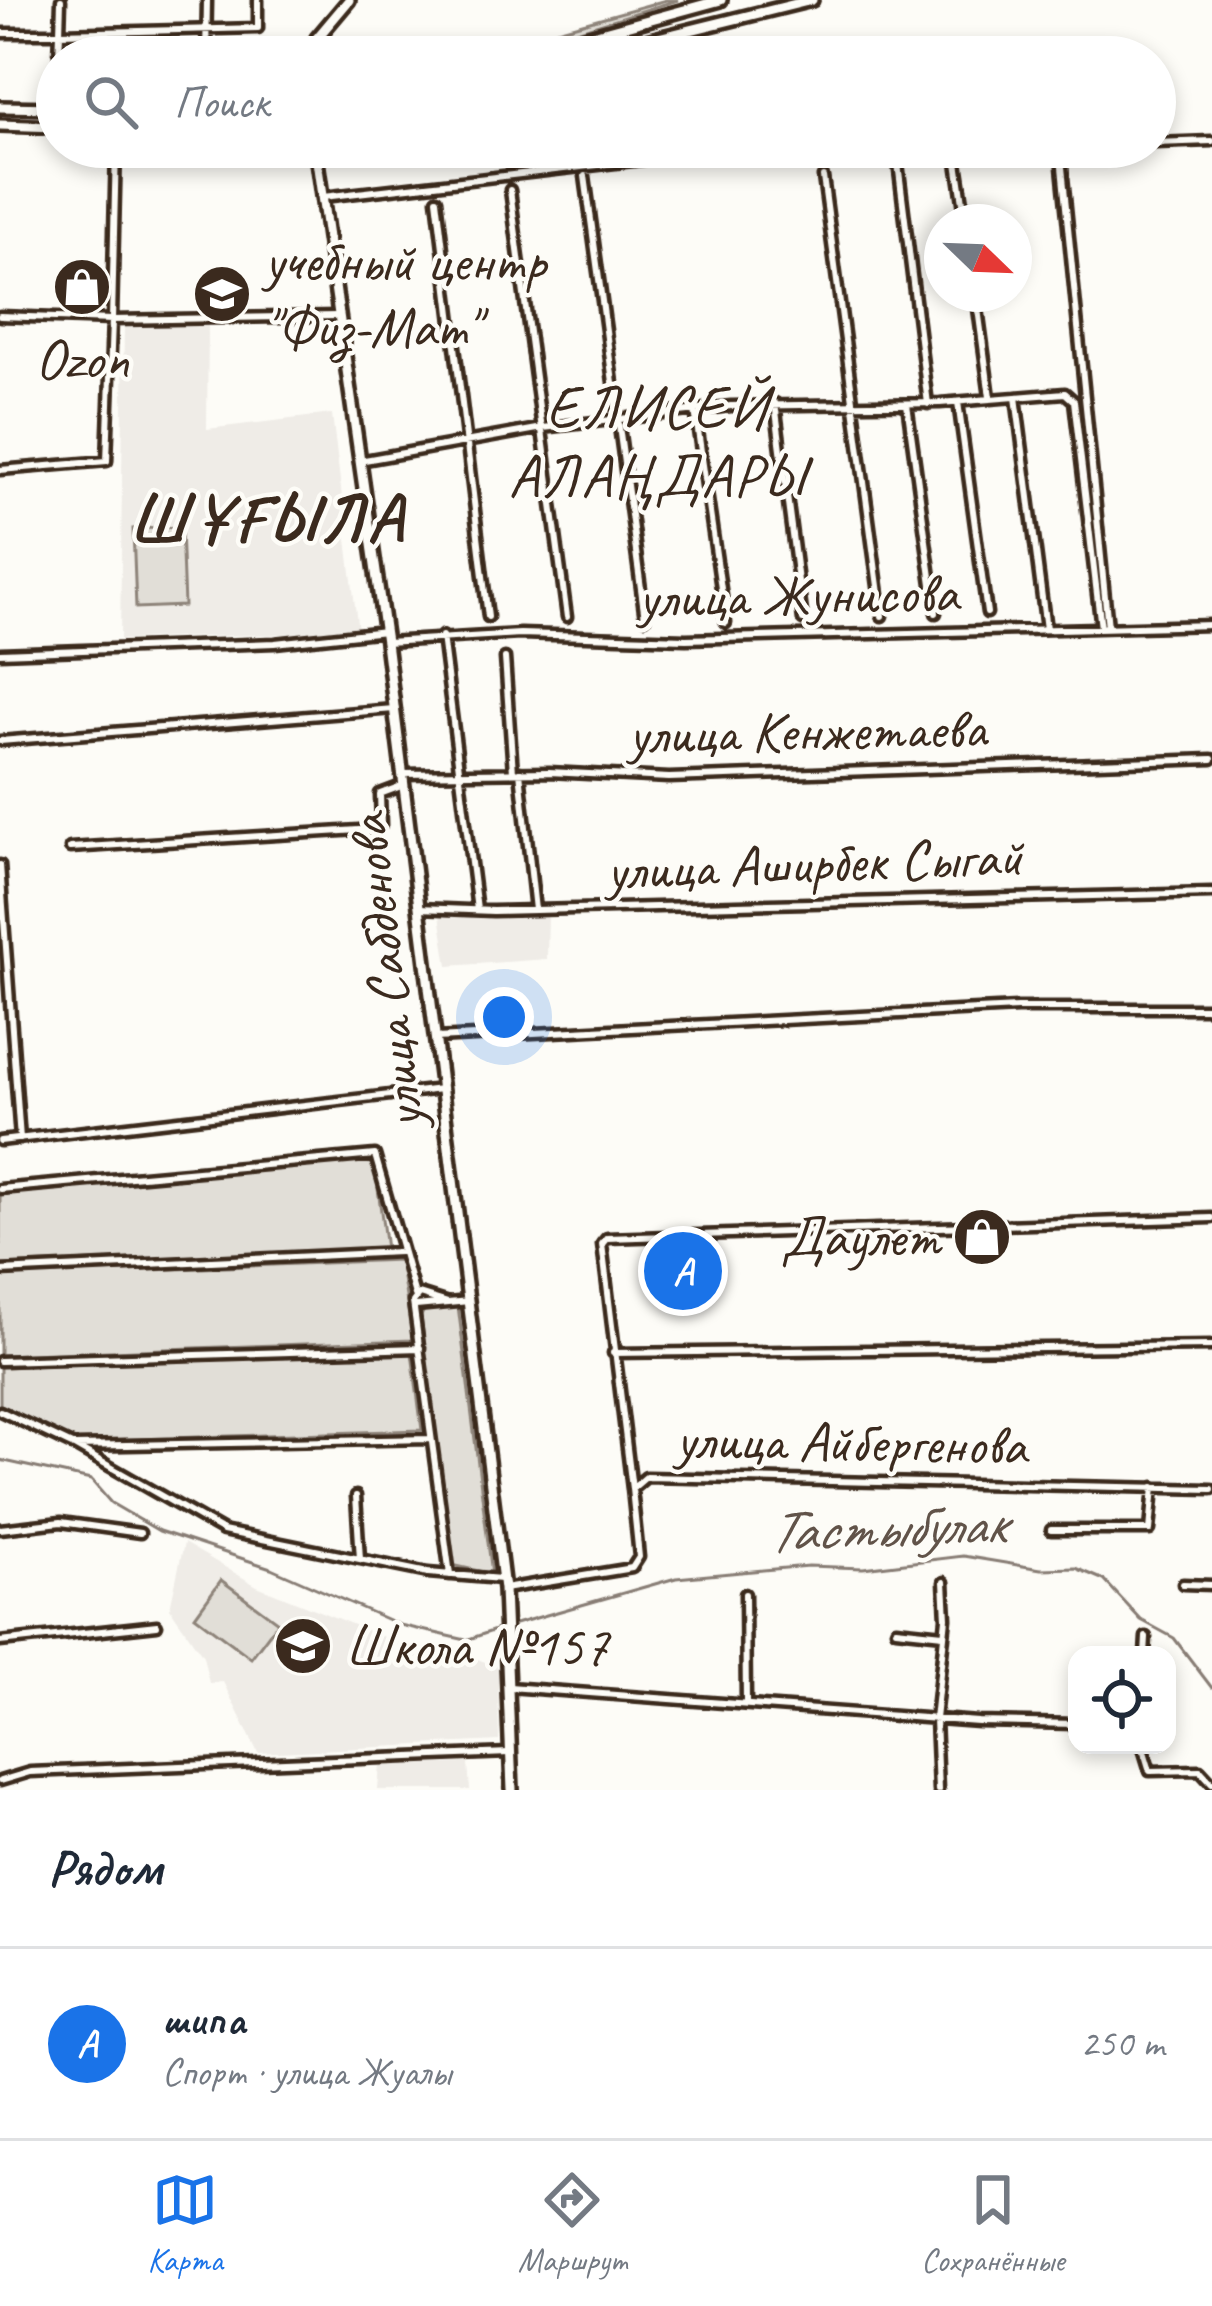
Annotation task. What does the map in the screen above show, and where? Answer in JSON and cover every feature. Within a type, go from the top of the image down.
[{"type":"street","points":[[60,36],[62,0]]},
{"type":"street","points":[[207,0],[207,36]]},
{"type":"street","points":[[0,34],[258,28],[258,0]]},
{"type":"street","points":[[318,36],[349,0]]},
{"type":"street","points":[[589,36],[721,0]]},
{"type":"street","points":[[666,36],[812,0]]},
{"type":"street","points":[[0,107],[36,108]]},
{"type":"street","points":[[0,125],[36,126]]},
{"type":"street","points":[[1176,142],[1212,141]]},
{"type":"street","points":[[0,470],[97,466],[109,458],[116,168]]},
{"type":"street","name":"улица Сабденова","points":[[318,168],[404,780],[503,1584],[512,1790]]},
{"type":"street","points":[[323,197],[573,168]]},
{"type":"street","points":[[899,168],[928,404]]},
{"type":"street","points":[[958,168],[963,204]]},
{"type":"street","points":[[1062,168],[1104,628]]},
{"type":"street","points":[[585,176],[622,420],[645,619]]},
{"type":"street","points":[[824,177],[882,616]]},
{"type":"street","points":[[510,190],[567,617]]},
{"type":"street","points":[[437,199],[488,617]]},
{"type":"street","points":[[978,312],[990,397]]},
{"type":"street","points":[[0,316],[112,320],[341,316]]},
{"type":"street","points":[[359,460],[543,428],[695,410],[775,403],[928,404],[1072,395],[1104,628]]},
{"type":"street","points":[[1016,397],[1046,629]]},
{"type":"street","points":[[958,402],[987,614]]},
{"type":"street","points":[[775,403],[803,620]]},
{"type":"street","points":[[908,404],[936,613]]},
{"type":"street","points":[[695,410],[726,623]]},
{"type":"street","name":"улица Жунисова","points":[[0,653],[385,636],[686,639],[1212,625]]},
{"type":"street","points":[[442,636],[477,910]]},
{"type":"street","points":[[505,658],[535,910]]},
{"type":"street","points":[[0,741],[394,709]]},
{"type":"street","name":"улица Кенжетаева","points":[[404,780],[458,773],[669,778],[1212,759]]},
{"type":"street","points":[[70,848],[376,829],[381,825],[380,794],[404,780]]},
{"type":"street","points":[[0,865],[20,1139]]},
{"type":"street","name":"улица Аширбек Сыгай","points":[[419,908],[535,910],[1212,893]]},
{"type":"street","points":[[434,1039],[1017,1008],[1212,1008]]},
{"type":"street","points":[[0,1141],[441,1089]]},
{"type":"street","points":[[0,1189],[375,1156],[415,1295],[450,1575]]},
{"type":"street","points":[[632,1489],[602,1244],[613,1236],[1212,1218]]},
{"type":"street","points":[[0,1270],[399,1252]]},
{"type":"street","points":[[415,1295],[448,1303]]},
{"type":"street","points":[[416,1306],[469,1301]]},
{"type":"street","points":[[613,1353],[1212,1346]]},
{"type":"street","points":[[0,1361],[420,1348]]},
{"type":"street","points":[[0,1411],[74,1446],[223,1532],[503,1584]]},
{"type":"street","points":[[74,1446],[431,1439]]},
{"type":"street","name":"улица Айбергенова","points":[[503,1584],[632,1568],[639,1557],[632,1489],[656,1476],[1212,1489]]},
{"type":"street","points":[[1051,1530],[1150,1530],[1154,1487]]},
{"type":"street","points":[[356,1496],[360,1559]]},
{"type":"street","points":[[0,1529],[61,1522],[140,1533]]},
{"type":"street","points":[[938,1790],[935,1719],[944,1582]]},
{"type":"street","points":[[1183,1584],[1212,1585]]},
{"type":"street","points":[[745,1594],[746,1702]]},
{"type":"street","points":[[0,1642],[158,1625]]},
{"type":"street","points":[[896,1628],[943,1634]]},
{"type":"street","points":[[1146,1637],[1146,1646]]},
{"type":"street","points":[[509,1687],[935,1719],[1068,1724]]},
{"type":"street","points":[[0,1781],[30,1772],[508,1753]]},
{"type":"street","points":[[1143,1754],[1144,1768],[1150,1771],[1200,1770],[1212,1783]]},
{"type":"shaded area","points":[[666,0],[678,0],[560,36],[535,36]]},
{"type":"shaded area","points":[[124,323],[208,324],[207,429],[332,414],[358,631],[120,640]]},
{"type":"shaded area","points":[[181,527],[184,606],[136,608],[133,529]]},
{"type":"shaded area","points":[[440,915],[548,915],[547,959],[448,966]]},
{"type":"shaded area","points":[[362,1159],[375,1166],[386,1249],[0,1265],[0,1194]]},
{"type":"shaded area","points":[[400,1260],[413,1340],[0,1355],[0,1276]]},
{"type":"shaded area","points":[[458,1306],[492,1574],[452,1565],[421,1316],[424,1310]]},
{"type":"shaded area","points":[[412,1353],[422,1430],[75,1441],[0,1405],[0,1367]]},
{"type":"shaded area","name":"Школа №157","points":[[184,1543],[257,1586],[391,1640],[443,1656],[457,1651],[498,1667],[499,1741],[258,1753],[223,1682],[209,1683],[203,1656],[170,1608]]},
{"type":"shaded area","points":[[221,1580],[278,1622],[251,1658],[195,1616]]},
{"type":"shaded area","points":[[468,1763],[470,1790],[378,1790],[380,1765]]},
{"type":"waterway","name":"Тастыбулак","points":[[0,1460],[91,1480],[111,1503],[159,1531],[271,1568],[400,1625],[466,1640],[501,1628]]},
{"type":"waterway","name":"Тастыбулак","points":[[515,1624],[676,1578],[808,1566],[863,1568],[963,1556],[1041,1569],[1076,1568],[1104,1580],[1141,1620],[1174,1638],[1212,1688]]},
{"type":"place","name":"Ozon","points":[[82,287]]},
{"type":"place","name":"учебный центр \"Физ-Мат\"","points":[[222,294]]},
{"type":"place","name":"Даулет","points":[[982,1237]]},
{"type":"place","name":"шипа","points":[[683,1271]]},
{"type":"place","name":"Школа №157","points":[[303,1646]]},
{"type":"district","name":"ЕЛИСЕЙ АЛАҢДАРЫ","points":[[658,442]]},
{"type":"district","name":"ШҰҒЫЛА","points":[[267,518]]}]
